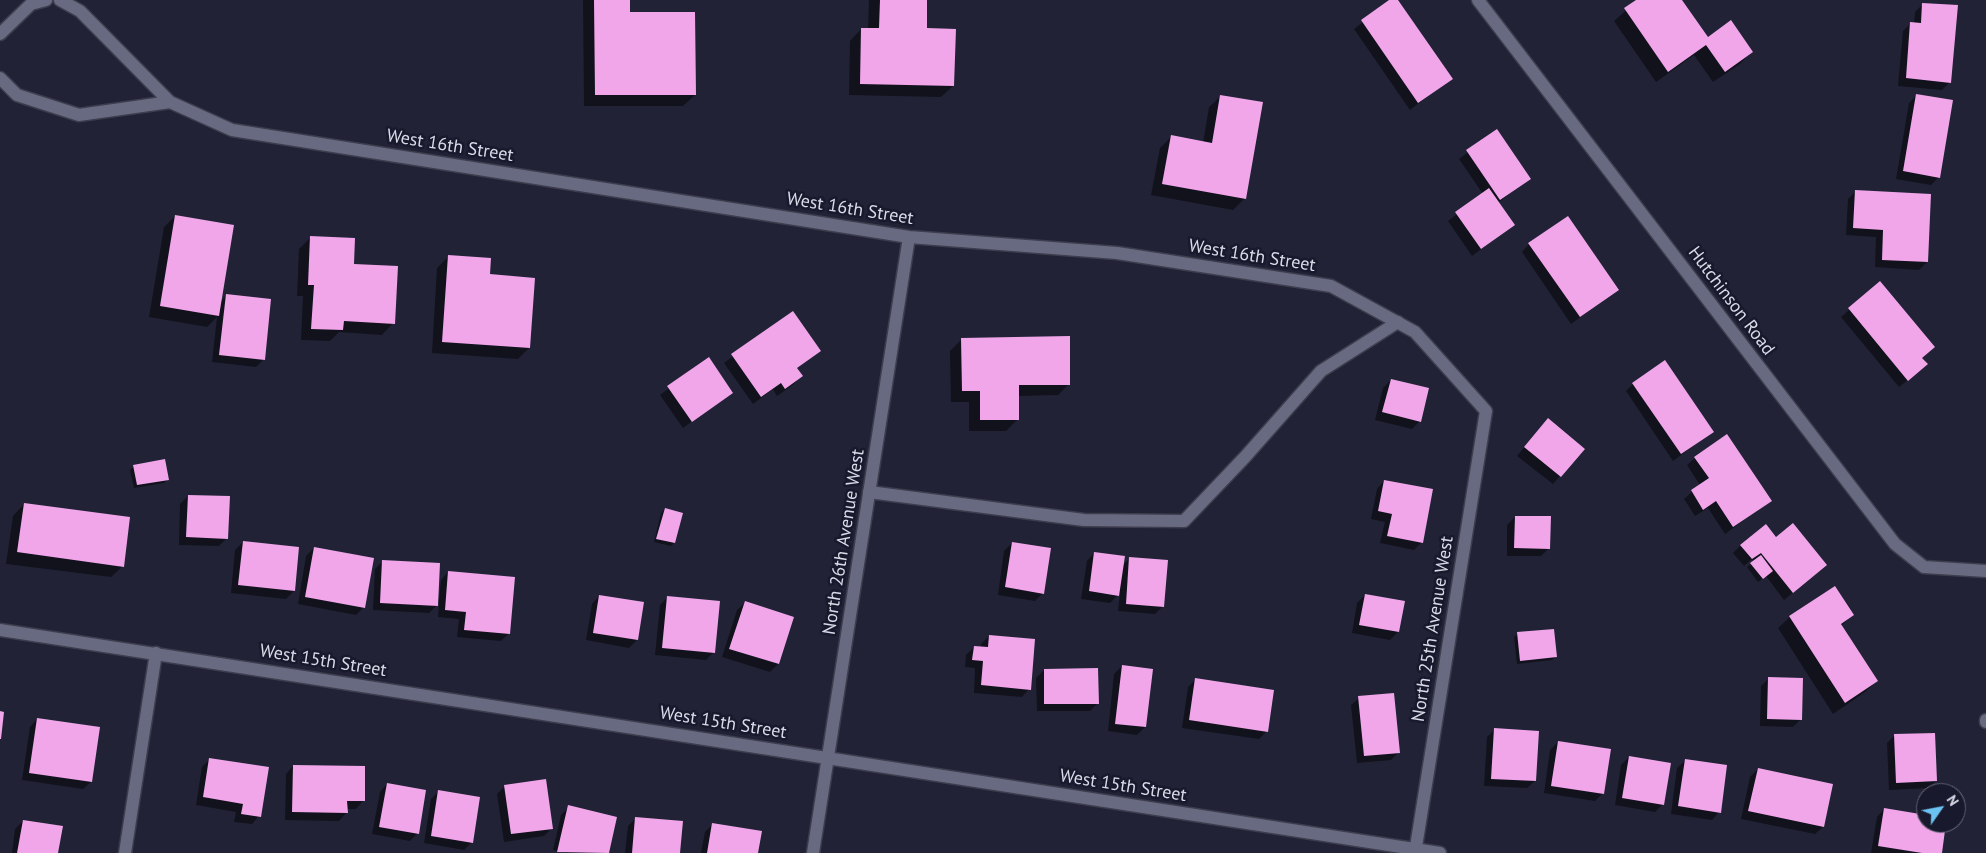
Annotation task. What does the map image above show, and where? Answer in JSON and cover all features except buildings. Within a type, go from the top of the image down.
[{"type":"street","points":[[0,34],[31,4],[46,0]]},
{"type":"street","name":"West 16th Street","points":[[60,0],[80,11],[170,102],[232,130],[909,237],[1117,253],[1331,286],[1415,332],[1486,411]]},
{"type":"street","name":"Hutchinson Road","points":[[1478,0],[1895,544],[1924,567],[1986,571]]},
{"type":"street","points":[[0,78],[17,96],[79,115],[170,102]]},
{"type":"street","name":"North 26th Avenue West","points":[[813,853],[909,237]]},
{"type":"street","points":[[869,492],[1084,520],[1184,521],[1244,458],[1321,370],[1398,322]]},
{"type":"street","name":"North 25th Avenue West","points":[[1415,851],[1486,411]]},
{"type":"street","name":"West 15th Street","points":[[0,630],[828,757],[1415,851],[1440,853]]},
{"type":"street","points":[[125,853],[156,653]]}]
